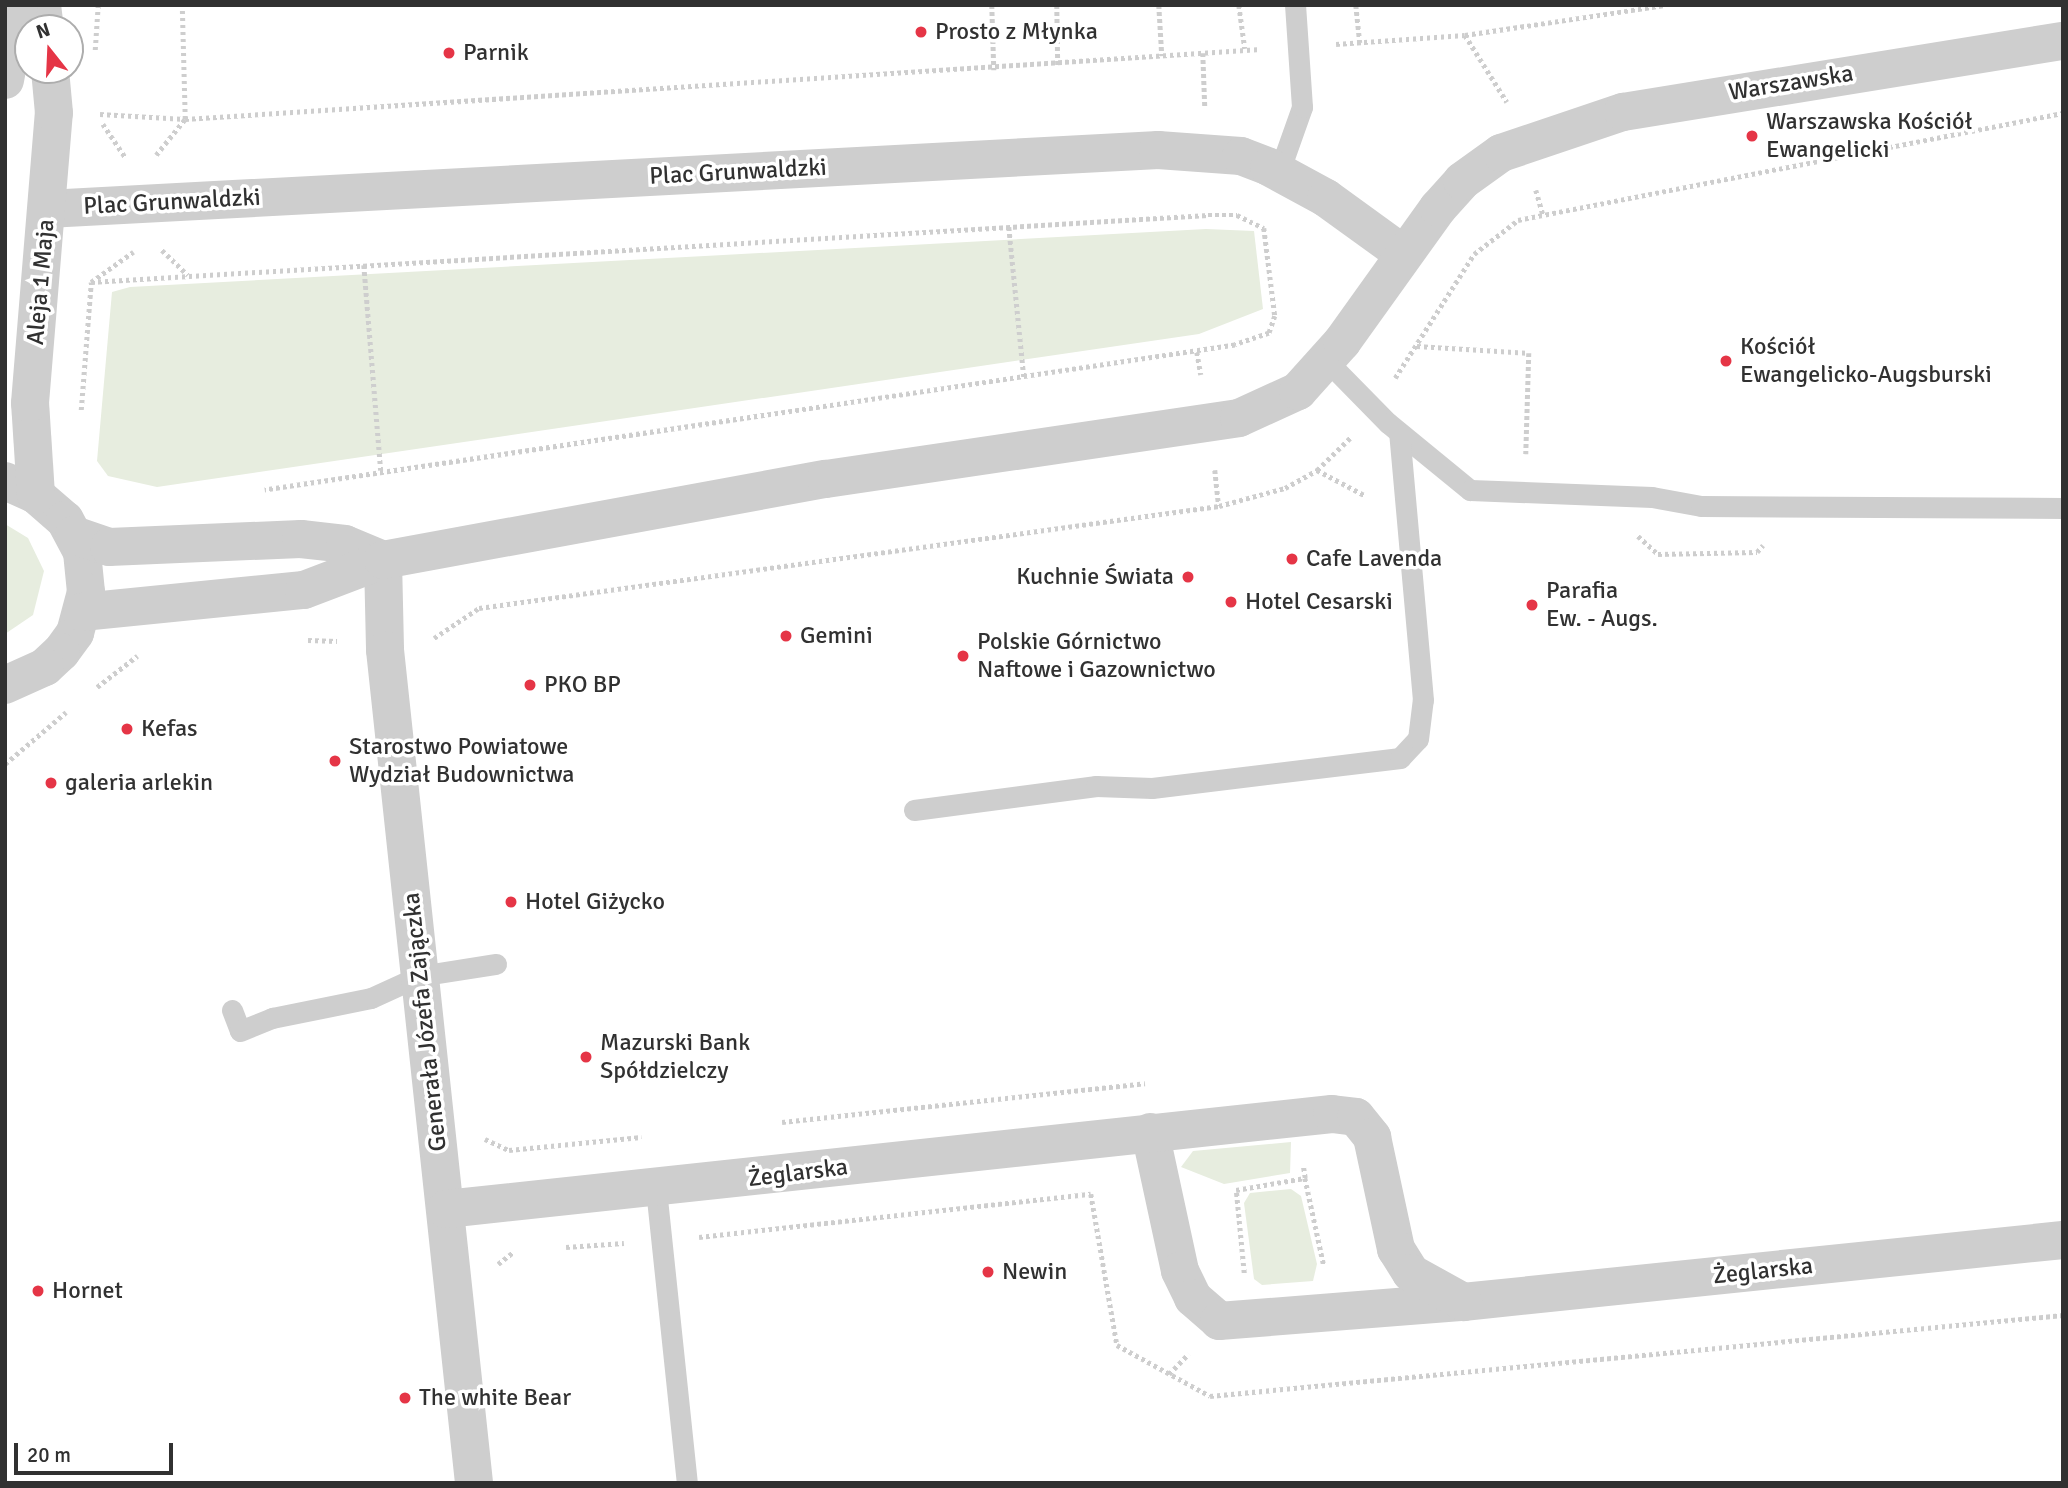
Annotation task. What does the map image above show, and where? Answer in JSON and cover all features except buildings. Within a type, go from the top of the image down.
[{"type":"street","points":[[5,80],[19,5]]},
{"type":"street","name":"Warszawska","points":[[1523,144],[1623,112],[2063,41]]},
{"type":"street","name":"Aleja 1 Maja","points":[[21,488],[47,209],[50,84]]},
{"type":"street","points":[[82,611],[304,590],[383,560],[826,479],[1209,425],[1281,401],[1327,361],[1402,253],[1462,181],[1523,144]]},
{"type":"street","name":"Plac Grunwaldzki","points":[[47,209],[1158,150],[1241,156],[1279,172],[1402,253]]},
{"type":"street","points":[[21,488],[75,536],[109,548],[301,539],[345,544],[383,560]]},
{"type":"street","points":[[5,685],[45,667],[75,633],[82,611],[86,574],[75,536]]},
{"type":"street","name":"Generała Józefa Zajączka","points":[[383,560],[385,650],[474,1483]]},
{"type":"street","name":"Żeglarska","points":[[446,1209],[656,1189],[1150,1132],[1298,1118],[1356,1117],[1372,1137],[1383,1171],[1396,1250],[1411,1273],[1463,1303]]},
{"type":"street","points":[[1150,1132],[1180,1271],[1193,1298],[1219,1321]]},
{"type":"street","name":"Żeglarska","points":[[1219,1321],[1463,1303],[2063,1240]]},
{"type":"lane","points":[[1279,172],[1302,107],[1300,46],[1295,5]]},
{"type":"lane","points":[[1327,361],[1399,433],[1470,490],[1652,497],[1701,506],[2063,508]]},
{"type":"lane","points":[[914,810],[1096,786],[1152,788],[1400,758],[1418,739],[1423,700],[1399,433]]},
{"type":"lane","points":[[232,1010],[240,1031],[372,998],[419,976],[496,964]]},
{"type":"lane","points":[[656,1189],[687,1483]]},
{"type":"path","points":[[94,58],[98,5]]},
{"type":"path","points":[[81,406],[92,282],[129,256],[144,204],[185,119],[182,5]]},
{"type":"path","points":[[992,5],[993,70]]},
{"type":"path","points":[[1058,5],[1058,66]]},
{"type":"path","points":[[1159,5],[1162,56]]},
{"type":"path","points":[[1239,5],[1245,50]]},
{"type":"path","points":[[1356,5],[1360,43]]},
{"type":"path","points":[[100,114],[185,119],[1058,66],[1465,35],[1665,5]]},
{"type":"path","points":[[1465,35],[1509,105],[1523,144]]},
{"type":"path","points":[[99,103],[109,141],[188,275]]},
{"type":"path","points":[[303,641],[385,650],[427,647],[455,619],[479,608],[1219,506],[1285,488],[1317,471],[1373,409],[1417,346],[1474,254],[1518,220],[2063,113]]},
{"type":"path","points":[[92,282],[1009,227],[1244,217],[1264,228],[1275,316],[1269,333],[1235,345],[381,470],[259,491]]},
{"type":"path","points":[[1009,227],[1024,377]]},
{"type":"path","points":[[363,265],[381,470]]},
{"type":"path","points":[[1417,346],[1529,353],[1524,493]]},
{"type":"path","points":[[94,690],[150,648]]},
{"type":"path","points":[[5,764],[75,705]]},
{"type":"path","points":[[772,1123],[1156,1082]]},
{"type":"path","points":[[1298,1118],[1305,1178],[1325,1261],[1320,1281]]},
{"type":"path","points":[[481,1134],[509,1150],[647,1136]]},
{"type":"path","points":[[1169,1374],[1245,1291],[1236,1189],[1305,1178]]},
{"type":"shaded area","points":[[1206,229],[1254,231],[1263,309],[1199,334],[157,487],[108,476],[97,461],[112,292],[130,287]]},
{"type":"shaded area","points":[[5,524],[28,538],[44,571],[33,615],[5,634]]},
{"type":"shaded area","points":[[1291,1142],[1290,1173],[1224,1184],[1181,1167],[1193,1151]]},
{"type":"shaded area","points":[[1291,1189],[1301,1196],[1317,1264],[1313,1281],[1262,1285],[1254,1279],[1244,1203],[1250,1193]]},
{"type":"place","name":"Prosto z Młynka","points":[[921,32]]},
{"type":"place","name":"Parnik","points":[[449,53]]},
{"type":"place","name":"Warszawska Kościół Ewangelicki","points":[[1752,136]]},
{"type":"place","name":"Kościół Ewangelicko-Augsburski","points":[[1726,361]]},
{"type":"place","name":"Cafe Lavenda","points":[[1292,559]]},
{"type":"place","name":"Kuchnie Świata","points":[[1188,577]]},
{"type":"place","name":"Hotel Cesarski","points":[[1231,602]]},
{"type":"place","name":"Parafia Ew. - Augs.","points":[[1532,605]]},
{"type":"place","name":"Gemini","points":[[786,636]]},
{"type":"place","name":"Polskie Górnictwo Naftowe i Gazownictwo","points":[[963,656]]},
{"type":"place","name":"PKO BP","points":[[530,685]]},
{"type":"place","name":"Kefas","points":[[127,729]]},
{"type":"place","name":"Starostwo Powiatowe Wydział Budownictwa","points":[[335,761]]},
{"type":"place","name":"galeria arlekin","points":[[51,783]]},
{"type":"place","name":"Hotel Giżycko","points":[[511,902]]},
{"type":"place","name":"Mazurski Bank Spółdzielczy","points":[[586,1057]]},
{"type":"place","name":"Newin","points":[[988,1272]]},
{"type":"place","name":"Hornet","points":[[38,1291]]},
{"type":"place","name":"The white Bear","points":[[405,1398]]}]
